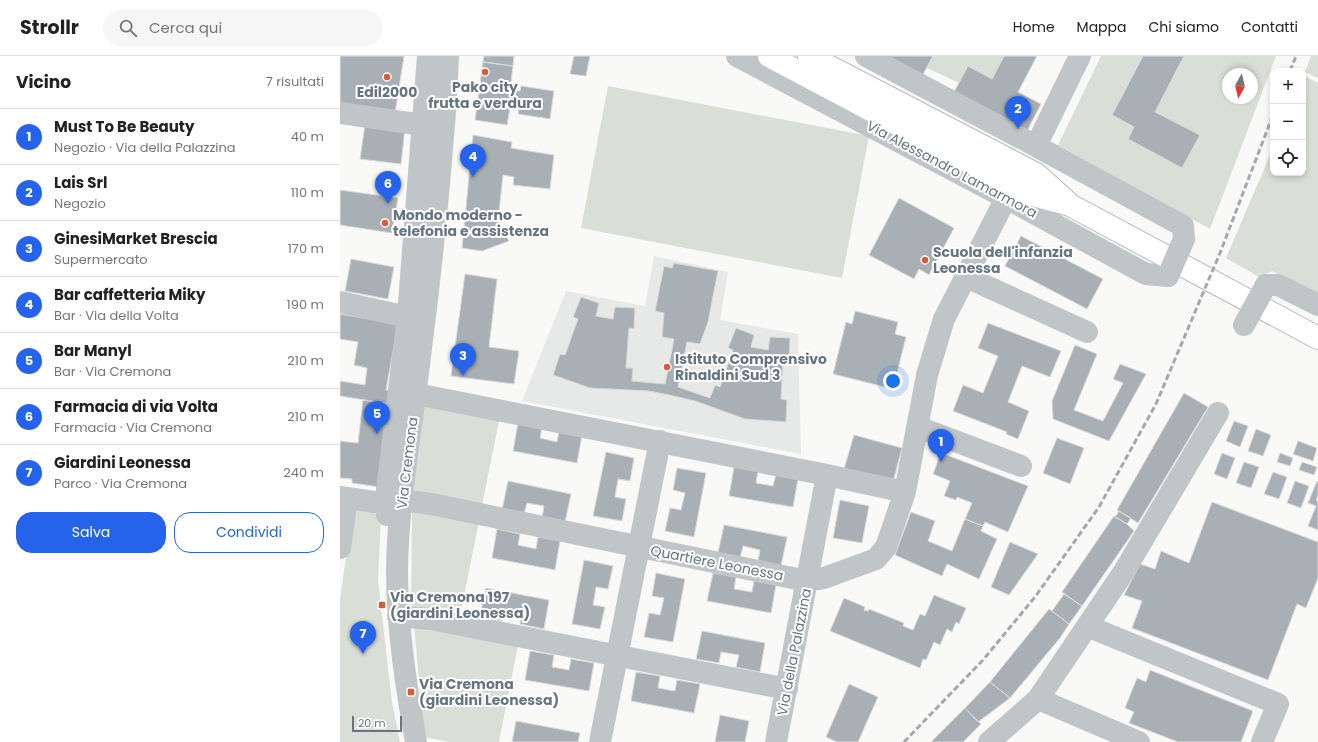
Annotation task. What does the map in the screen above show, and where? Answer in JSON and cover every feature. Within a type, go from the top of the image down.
[{"type":"main road","name":"Via Alessandro Lamarmora","points":[[769,56],[1028,194],[1070,205],[1318,338]]},
{"type":"main road","name":"Via Alessandro Lamarmora","points":[[809,56],[1036,174],[1070,205]]},
{"type":"street","points":[[394,501],[416,316],[423,124],[428,56]]},
{"type":"street","name":"Via Cremona","points":[[416,742],[403,664],[398,616],[394,501],[416,394],[416,316],[438,184],[444,124],[448,56]]},
{"type":"street","name":"Via Alessandro Lamarmora","points":[[737,56],[1006,198],[1146,274],[1168,276],[1184,239],[1183,226],[1036,146]]},
{"type":"street","points":[[866,56],[1036,146],[1080,56]]},
{"type":"street","points":[[340,113],[423,124],[444,124]]},
{"type":"street","name":"Via della Palazzina","points":[[776,742],[807,581],[824,578],[876,559],[886,547],[905,492],[927,375],[944,319],[1006,198]]},
{"type":"street","points":[[966,277],[1087,332]]},
{"type":"street","points":[[1244,325],[1266,285],[1278,285],[1318,306]]},
{"type":"street","points":[[340,302],[394,314],[416,316]]},
{"type":"street","points":[[416,394],[660,441],[905,492]]},
{"type":"street","points":[[989,742],[1038,698],[1123,573],[1218,413]]},
{"type":"street","points":[[918,427],[1021,466]]},
{"type":"street","name":"Quartiere Leonessa","points":[[600,742],[660,441]]},
{"type":"street","points":[[807,581],[827,475]]},
{"type":"street","points":[[340,548],[344,497]]},
{"type":"street","name":"Quartiere Leonessa","points":[[344,497],[374,502],[394,501],[431,504],[807,581]]},
{"type":"street","points":[[398,616],[431,620],[787,689]]},
{"type":"street","points":[[1087,626],[1278,704],[1262,742]]},
{"type":"street","points":[[1038,698],[1138,742]]},
{"type":"shaded area","points":[[933,56],[1004,56],[992,79],[968,66],[959,83],[927,68]]},
{"type":"shaded area","points":[[1101,56],[1276,56],[1271,68],[1270,68],[1270,72],[1258,103],[1258,68],[1222,68],[1222,104],[1258,104],[1210,229],[1058,145]]},
{"type":"shaded area","points":[[1311,56],[1318,56],[1318,78],[1306,72]]},
{"type":"shaded area","points":[[1306,77],[1318,83],[1318,295],[1272,271],[1259,277],[1226,258],[1270,155],[1270,176],[1306,176]]},
{"type":"shaded area","points":[[608,86],[869,136],[842,278],[581,228]]},
{"type":"shaded area","name":"Istituto Comprensivo Rinaldini Sud 3","points":[[654,256],[728,272],[720,320],[798,334],[801,454],[522,401],[566,291],[645,306]]},
{"type":"shaded area","points":[[423,402],[500,416],[482,505],[413,490]]},
{"type":"shaded area","points":[[353,510],[381,514],[378,580],[392,703],[400,742],[340,742],[340,599]]},
{"type":"shaded area","points":[[412,512],[479,522],[460,615],[411,605]]},
{"type":"shaded area","points":[[414,625],[518,645],[499,742],[449,742],[424,737]]},
{"type":"building","points":[[340,56],[404,56],[395,114],[340,106]]},
{"type":"building","points":[[484,56],[514,56],[513,66],[483,62]]},
{"type":"building","points":[[574,56],[590,56],[586,76],[570,74]]},
{"type":"building","points":[[879,56],[933,56],[921,78]]},
{"type":"building","points":[[1004,56],[1037,56],[1018,92],[1041,104],[1026,133],[953,94],[968,66],[992,79]]},
{"type":"building","points":[[1143,56],[1184,56],[1155,112],[1200,135],[1182,168],[1128,139],[1134,127],[1112,115]]},
{"type":"building","points":[[483,62],[513,66],[510,90],[520,91],[521,86],[554,91],[550,119],[518,114],[520,103],[511,102],[507,125],[475,120]]},
{"type":"building","points":[[365,124],[405,128],[401,164],[360,159]]},
{"type":"building","points":[[473,135],[512,142],[511,148],[554,155],[550,189],[513,185],[514,177],[503,175],[498,221],[509,241],[482,251],[462,248]]},
{"type":"building","points":[[340,190],[398,198],[392,233],[340,225]]},
{"type":"building","points":[[899,198],[954,228],[929,275],[919,269],[914,279],[869,255]]},
{"type":"building","points":[[1021,236],[1103,279],[1087,309],[1005,266]]},
{"type":"building","points":[[351,259],[394,267],[388,299],[345,291]]},
{"type":"building","points":[[674,263],[718,271],[708,322],[700,344],[687,342],[678,387],[710,398],[715,385],[720,387],[733,350],[728,348],[736,328],[754,335],[751,347],[768,350],[770,337],[790,338],[789,360],[783,360],[781,399],[787,400],[786,422],[745,419],[695,401],[649,391],[590,388],[553,375],[560,354],[565,355],[578,319],[573,317],[581,297],[599,303],[596,316],[613,319],[615,307],[635,308],[634,329],[629,328],[626,368],[633,368],[632,381],[665,384],[674,339],[662,337],[664,313],[655,311],[664,266],[672,268]]},
{"type":"building","points":[[465,274],[497,279],[489,347],[519,351],[514,384],[451,376]]},
{"type":"building","points":[[855,311],[898,322],[895,334],[906,337],[893,389],[833,374],[846,322],[852,324]]},
{"type":"building","points":[[340,314],[398,324],[386,390],[391,391],[390,404],[340,396],[340,381],[365,385],[367,368],[354,365],[358,342],[340,339]]},
{"type":"building","points":[[988,323],[1061,351],[1050,377],[1022,366],[1008,402],[1029,411],[1018,439],[1006,434],[1007,432],[953,411],[963,385],[983,393],[998,356],[978,348]]},
{"type":"building","points":[[1075,345],[1097,354],[1074,410],[1103,421],[1123,383],[1113,379],[1120,364],[1146,374],[1109,441],[1053,419],[1052,401]]},
{"type":"building","points":[[1184,393],[1208,407],[1138,523],[1117,510]]},
{"type":"building","points":[[363,400],[390,404],[379,487],[352,483],[352,479],[340,478],[340,441],[358,443]]},
{"type":"building","points":[[1234,421],[1248,426],[1240,447],[1226,441]]},
{"type":"building","points":[[518,423],[542,427],[540,438],[557,442],[559,431],[582,435],[577,463],[513,451]]},
{"type":"building","points":[[1256,429],[1271,435],[1263,456],[1248,451]]},
{"type":"building","points":[[854,435],[902,448],[893,482],[844,469]]},
{"type":"building","points":[[1057,438],[1084,448],[1070,484],[1043,473]]},
{"type":"building","points":[[1298,441],[1317,448],[1313,461],[1293,454]]},
{"type":"building","points":[[606,452],[634,458],[630,481],[618,479],[615,497],[626,499],[622,521],[593,516]]},
{"type":"building","points":[[1222,453],[1235,458],[1227,479],[1214,474]]},
{"type":"building","points":[[1280,453],[1293,458],[1290,466],[1277,462]]},
{"type":"building","points":[[944,454],[1028,486],[1008,532],[985,522],[983,526],[965,519],[972,503],[957,497],[956,500],[944,496],[950,481],[933,474],[940,456],[943,457]]},
{"type":"building","points":[[1244,462],[1259,467],[1251,488],[1236,483]]},
{"type":"building","points":[[1302,462],[1317,467],[1314,475],[1299,470]]},
{"type":"building","points":[[734,467],[758,471],[756,483],[773,486],[776,475],[798,479],[793,507],[729,496]]},
{"type":"building","points":[[677,468],[706,473],[694,537],[665,531],[670,508],[681,510],[685,493],[673,490]]},
{"type":"building","points":[[1273,472],[1287,477],[1279,499],[1264,494]]},
{"type":"building","points":[[508,481],[571,494],[565,522],[542,518],[544,506],[527,503],[524,514],[502,510]]},
{"type":"building","points":[[1295,481],[1309,486],[1301,508],[1287,503]]},
{"type":"building","points":[[1317,481],[1318,496],[1316,500],[1318,501],[1318,530],[1308,526],[1316,506],[1308,503]]},
{"type":"building","points":[[840,500],[869,506],[862,543],[833,538]]},
{"type":"building","points":[[1212,502],[1318,542],[1318,578],[1306,608],[1297,604],[1268,680],[1132,628],[1142,601],[1124,595],[1140,564],[1155,569],[1161,551],[1189,563]]},
{"type":"building","points":[[1119,511],[1131,518],[1127,524],[1115,517]]},
{"type":"building","points":[[911,512],[935,521],[928,541],[952,551],[965,519],[983,526],[981,531],[997,539],[979,579],[947,564],[942,576],[895,555]]},
{"type":"building","points":[[1114,516],[1127,524],[1134,531],[1082,606],[1062,592]]},
{"type":"building","points":[[724,525],[787,537],[781,566],[758,562],[760,550],[743,546],[740,558],[718,553]]},
{"type":"building","points":[[497,529],[520,534],[518,545],[536,549],[538,537],[560,541],[555,570],[492,558]]},
{"type":"building","points":[[1010,542],[1038,554],[1009,595],[991,587]]},
{"type":"building","points":[[584,560],[613,566],[608,589],[596,587],[593,605],[605,607],[600,629],[572,624]]},
{"type":"building","points":[[656,573],[685,579],[673,642],[644,637],[649,613],[660,615],[664,598],[652,596]]},
{"type":"building","points":[[713,573],[736,577],[734,589],[752,592],[754,581],[776,585],[771,613],[707,601]]},
{"type":"building","points":[[486,588],[549,600],[544,629],[520,624],[522,613],[505,609],[502,621],[480,616]]},
{"type":"building","points":[[1064,594],[1082,606],[1069,624],[1052,611]]},
{"type":"building","points":[[934,595],[966,608],[959,624],[956,622],[952,632],[947,629],[940,645],[934,642],[926,660],[923,659],[920,668],[830,631],[844,598],[865,607],[864,610],[868,611],[869,609],[904,623],[903,626],[913,630],[920,614],[925,616]]},
{"type":"building","points":[[1049,609],[1069,624],[1060,638],[1010,698],[990,682]]},
{"type":"building","points":[[702,631],[765,643],[760,672],[736,667],[739,655],[721,652],[719,663],[696,659]]},
{"type":"building","points":[[530,651],[554,655],[552,667],[569,670],[571,659],[594,663],[589,691],[525,680]]},
{"type":"building","points":[[1150,670],[1253,711],[1241,742],[1178,742],[1129,723],[1134,712],[1125,708],[1137,678],[1146,682]]},
{"type":"building","points":[[636,672],[660,676],[658,688],[675,691],[677,680],[700,684],[694,713],[631,701]]},
{"type":"building","points":[[990,682],[1010,698],[978,722],[965,708]]},
{"type":"building","points":[[849,684],[878,697],[858,742],[837,742],[826,737]]},
{"type":"building","points":[[965,708],[981,724],[963,742],[931,742]]},
{"type":"building","points":[[720,715],[749,721],[745,742],[715,742]]},
{"type":"building","points":[[516,721],[580,733],[578,742],[512,742]]},
{"type":"railway","points":[[1291,68],[1296,56]]},
{"type":"railway","points":[[904,742],[983,660],[1035,597],[1099,507],[1156,404],[1220,253],[1270,123]]},
{"type":"place","name":"Pako city frutta e verdura","points":[[485,72]]},
{"type":"place","name":"Edil2000","points":[[387,77]]},
{"type":"place","name":"Lais Srl","points":[[1018,129]]},
{"type":"place","name":"Bar caffetteria Miky","points":[[473,177]]},
{"type":"place","name":"Farmacia di via Volta","points":[[388,204]]},
{"type":"place","name":"Mondo moderno - telefonia e assistenza","points":[[385,223]]},
{"type":"place","name":"Scuola dell'infanzia Leonessa","points":[[925,260]]},
{"type":"place","name":"Istituto Comprensivo Rinaldini Sud 3","points":[[667,367]]},
{"type":"place","name":"GinesiMarket Brescia","points":[[463,376]]},
{"type":"place","name":"Bar Manyl","points":[[377,434]]},
{"type":"place","name":"Must To Be Beauty","points":[[941,462]]},
{"type":"place","name":"Via Cremona 197 (giardini Leonessa)","points":[[382,605]]},
{"type":"place","name":"Giardini Leonessa","points":[[363,654]]},
{"type":"place","name":"Via Cremona (giardini Leonessa)","points":[[411,692]]}]
